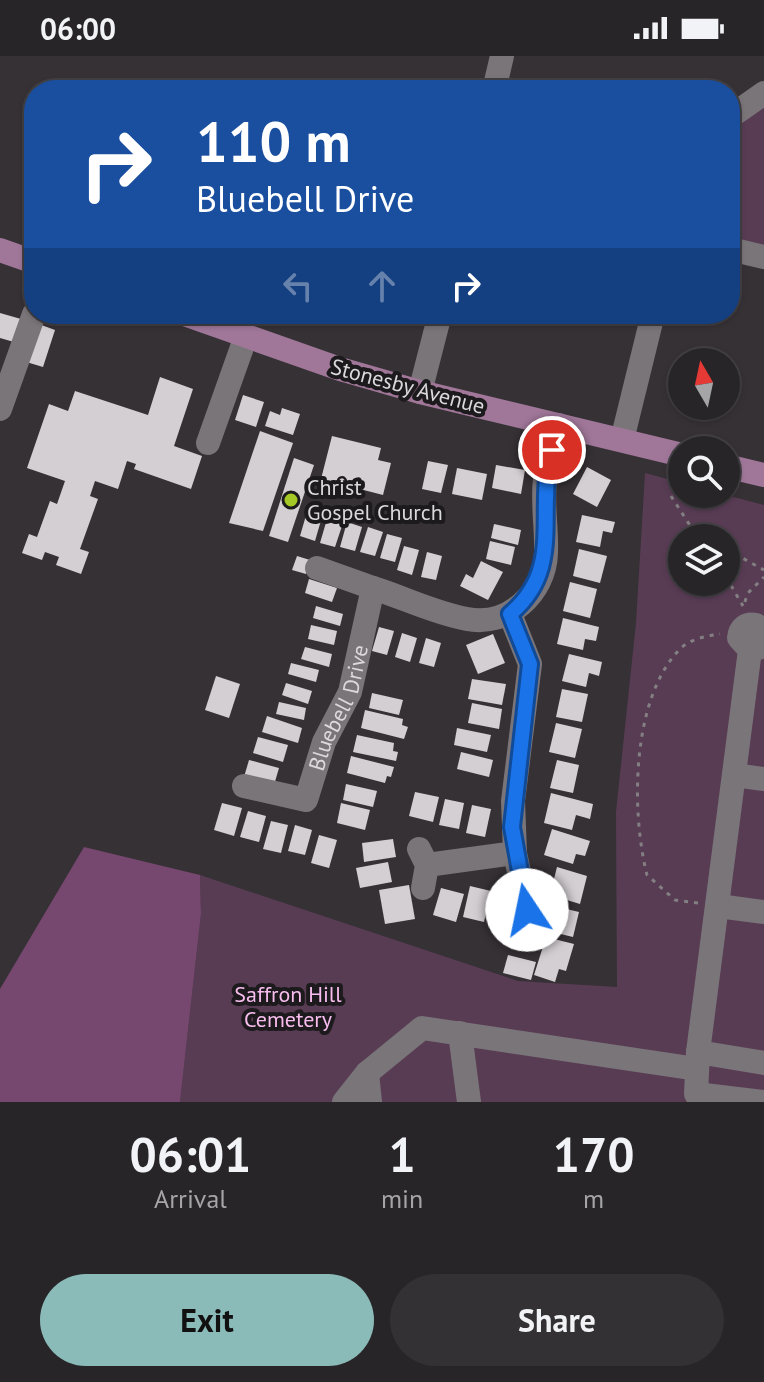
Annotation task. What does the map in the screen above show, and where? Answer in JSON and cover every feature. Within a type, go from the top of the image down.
[{"type":"main road","points":[[0,250],[24,258]]},
{"type":"main road","name":"Stonesby Avenue","points":[[212,324],[340,369],[420,392],[668,452]]},
{"type":"main road","points":[[740,469],[764,475]]},
{"type":"street","points":[[496,80],[502,56]]},
{"type":"street","points":[[740,110],[764,93]]},
{"type":"street","points":[[740,251],[764,257]]},
{"type":"street","points":[[0,409],[30,324]]},
{"type":"street","points":[[420,392],[437,324]]},
{"type":"street","points":[[622,440],[651,324]]},
{"type":"street","points":[[208,443],[246,336]]},
{"type":"street","points":[[317,568],[341,574],[348,580],[431,610],[469,620],[489,620],[510,614],[525,601],[539,580],[546,556],[545,476],[559,425]]},
{"type":"street","name":"Bluebell Drive","points":[[244,786],[306,800],[324,742],[350,692],[373,588]]},
{"type":"street","points":[[510,614],[530,664],[513,801],[515,853],[527,910],[522,930]]},
{"type":"street","points":[[752,631],[698,1060],[696,1098],[764,1102]]},
{"type":"street","points":[[734,775],[764,779]]},
{"type":"street","points":[[423,867],[515,853]]},
{"type":"street","points":[[718,906],[764,912]]},
{"type":"street","points":[[344,1102],[367,1073],[422,1028],[698,1060],[764,1063]]},
{"type":"street","points":[[460,1033],[469,1102]]},
{"type":"street","points":[[367,1073],[370,1102]]},
{"type":"path","points":[[680,508],[692,524]]},
{"type":"path","points":[[740,557],[764,570]]},
{"type":"path","points":[[752,631],[747,594],[764,577]]},
{"type":"path","points":[[735,596],[752,631]]},
{"type":"path","points":[[718,906],[675,900],[647,875],[637,797],[641,749],[653,689],[682,647],[702,637],[752,631]]},
{"type":"green space","points":[[764,100],[764,248],[740,243],[740,118]]},
{"type":"green space","name":"Saffron Hill Cemetery","points":[[645,473],[668,479],[668,508],[740,508],[740,499],[764,505],[764,1102],[180,1102],[201,914],[200,875],[518,981],[617,987],[616,812],[636,623]]},
{"type":"shaded area","points":[[84,847],[200,875],[201,914],[180,1102],[0,1102],[0,989]]},
{"type":"building","points":[[0,313],[21,319],[14,342],[0,338]]},
{"type":"building","points":[[36,324],[55,330],[43,367],[23,361]]},
{"type":"building","points":[[160,377],[193,389],[174,446],[202,456],[191,489],[134,469],[136,464],[127,461],[118,489],[95,481],[90,496],[98,499],[80,549],[89,552],[81,574],[56,565],[59,557],[45,552],[42,560],[22,553],[29,534],[37,537],[50,501],[57,504],[65,481],[27,468],[49,404],[68,411],[75,391],[148,415]]},
{"type":"building","points":[[243,395],[264,402],[256,427],[235,420]]},
{"type":"building","points":[[282,408],[300,414],[293,435],[265,426],[270,411],[280,415]]},
{"type":"building","points":[[260,431],[293,443],[263,531],[229,523]]},
{"type":"building","points":[[332,436],[381,448],[378,460],[391,463],[383,495],[321,479]]},
{"type":"building","name":"Christ Gospel Church","points":[[294,458],[314,465],[288,542],[269,536]]},
{"type":"building","points":[[428,461],[448,465],[441,493],[422,489]]},
{"type":"building","points":[[496,465],[525,470],[521,494],[492,488]]},
{"type":"building","points":[[587,467],[611,480],[597,507],[573,494]]},
{"type":"building","points":[[457,468],[487,474],[482,500],[452,494]]},
{"type":"building","points":[[307,512],[322,517],[315,541],[300,536]]},
{"type":"building","points":[[582,515],[615,522],[612,533],[603,531],[600,547],[576,542]]},
{"type":"building","points":[[327,519],[343,523],[335,547],[320,543]]},
{"type":"building","points":[[347,522],[362,527],[355,551],[340,547]]},
{"type":"building","points":[[494,524],[521,530],[518,545],[491,538]]},
{"type":"building","points":[[368,527],[383,532],[375,556],[360,552]]},
{"type":"building","points":[[387,534],[402,538],[395,562],[380,558]]},
{"type":"building","points":[[490,541],[515,547],[511,565],[486,559]]},
{"type":"building","points":[[404,546],[419,550],[412,575],[397,570]]},
{"type":"building","points":[[579,549],[607,556],[600,583],[573,576]]},
{"type":"building","points":[[427,552],[442,556],[436,580],[421,577]]},
{"type":"building","points":[[297,556],[310,560],[306,574],[292,570]]},
{"type":"building","points":[[481,561],[503,572],[488,600],[460,586],[466,574],[473,578]]},
{"type":"building","points":[[309,579],[337,588],[332,602],[305,593]]},
{"type":"building","points":[[570,582],[597,589],[590,618],[563,611]]},
{"type":"building","points":[[316,606],[343,614],[340,626],[313,618]]},
{"type":"building","points":[[563,618],[599,627],[596,641],[585,639],[583,650],[557,644]]},
{"type":"building","points":[[311,625],[337,631],[334,645],[308,639]]},
{"type":"building","points":[[379,627],[394,631],[387,655],[372,651]]},
{"type":"building","points":[[402,633],[417,638],[410,662],[395,657]]},
{"type":"building","points":[[493,634],[505,663],[478,674],[466,645]]},
{"type":"building","points":[[426,638],[441,643],[434,667],[419,663]]},
{"type":"building","points":[[305,647],[332,654],[329,667],[301,659]]},
{"type":"building","points":[[569,654],[602,662],[599,676],[589,673],[586,687],[562,681]]},
{"type":"building","points":[[291,663],[319,670],[316,682],[288,674]]},
{"type":"building","points":[[216,676],[240,684],[229,718],[205,710]]},
{"type":"building","points":[[472,679],[506,684],[502,705],[468,699]]},
{"type":"building","points":[[286,683],[312,691],[308,704],[282,695]]},
{"type":"building","points":[[562,689],[588,694],[582,722],[556,717]]},
{"type":"building","points":[[372,693],[403,700],[399,715],[369,708]]},
{"type":"building","points":[[279,702],[306,708],[304,720],[276,714]]},
{"type":"building","points":[[472,703],[502,709],[499,729],[468,723]]},
{"type":"building","points":[[365,710],[403,719],[402,725],[408,727],[404,739],[361,728]]},
{"type":"building","points":[[267,716],[302,728],[298,743],[262,732]]},
{"type":"building","points":[[556,723],[582,729],[575,758],[549,752]]},
{"type":"building","points":[[457,728],[491,735],[487,752],[454,745]]},
{"type":"building","points":[[357,735],[394,743],[393,751],[398,752],[396,761],[353,752]]},
{"type":"building","points":[[258,737],[288,745],[283,762],[253,753]]},
{"type":"building","points":[[461,752],[493,760],[489,777],[457,769]]},
{"type":"building","points":[[351,756],[394,767],[391,777],[387,776],[385,783],[347,773]]},
{"type":"building","points":[[249,760],[279,768],[274,785],[244,777]]},
{"type":"building","points":[[557,760],[579,765],[573,793],[550,788]]},
{"type":"building","points":[[346,784],[377,791],[373,807],[343,800]]},
{"type":"building","points":[[415,792],[439,797],[433,822],[409,816]]},
{"type":"building","points":[[551,793],[593,804],[590,819],[576,815],[572,830],[544,823]]},
{"type":"building","points":[[445,799],[464,803],[459,829],[439,825]]},
{"type":"building","points":[[222,803],[242,808],[234,836],[214,830]]},
{"type":"building","points":[[341,803],[370,810],[365,830],[337,823]]},
{"type":"building","points":[[472,805],[491,809],[485,837],[466,833]]},
{"type":"building","points":[[248,811],[266,816],[259,842],[240,837]]},
{"type":"building","points":[[271,821],[288,825],[281,853],[263,849]]},
{"type":"building","points":[[295,825],[312,830],[305,855],[288,851]]},
{"type":"building","points":[[552,829],[590,841],[585,856],[576,854],[573,864],[544,855]]},
{"type":"building","points":[[319,835],[337,840],[329,868],[311,863]]},
{"type":"building","points":[[393,839],[396,857],[364,862],[362,843]]},
{"type":"building","points":[[388,862],[392,882],[360,888],[356,868]]},
{"type":"building","points":[[557,867],[587,876],[580,904],[550,895]]},
{"type":"building","points":[[409,885],[415,919],[385,924],[379,890]]},
{"type":"building","points":[[470,886],[491,891],[484,922],[463,917]]},
{"type":"building","points":[[441,888],[464,894],[456,922],[433,915]]},
{"type":"building","points":[[494,899],[519,906],[513,928],[488,922]]},
{"type":"building","points":[[554,906],[579,912],[573,937],[548,931]]},
{"type":"building","points":[[546,937],[574,944],[566,971],[559,969],[555,982],[534,975]]},
{"type":"building","points":[[508,955],[536,962],[531,980],[503,973]]},
{"type":"place","name":"Christ Gospel Church","points":[[291,500]]},
{"type":"route","points":[[527,910],[512,827],[530,664],[521,635],[510,614],[525,601],[539,580],[546,556],[545,476],[552,450]]}]
